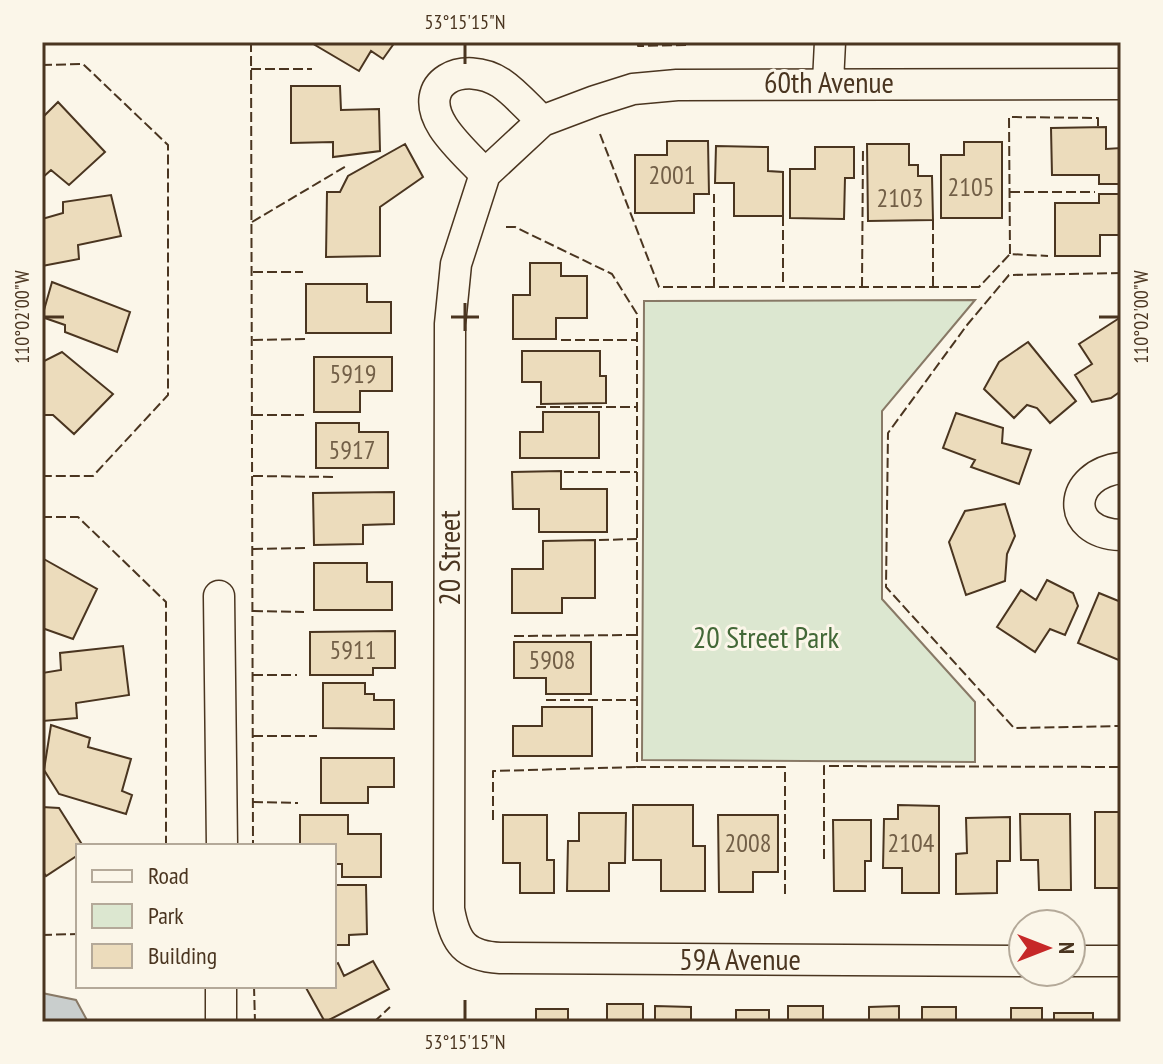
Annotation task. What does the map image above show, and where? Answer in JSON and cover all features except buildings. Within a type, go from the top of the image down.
[{"type":"street","points":[[828,82],[830,42]]},
{"type":"street","points":[[485,174],[442,126],[434,100],[438,84],[453,74],[476,74],[500,82],[542,121]]},
{"type":"street","name":"60th Avenue","points":[[542,121],[633,89],[677,85],[828,82],[1121,84]]},
{"type":"street","name":"20 Street","points":[[461,944],[453,931],[449,909],[450,324],[456,264],[485,174],[542,121]]},
{"type":"street","points":[[1121,468],[1093,477],[1083,487],[1078,503],[1080,516],[1092,529],[1121,535]]},
{"type":"street","points":[[219,596],[222,844]]},
{"type":"street","name":"59A Avenue","points":[[461,944],[476,957],[500,958],[1007,961]]},
{"type":"street","points":[[1087,961],[1121,961]]},
{"type":"street","points":[[221,988],[221,1022]]},
{"type":"green space","name":"20 Street Park","points":[[975,300],[882,411],[882,599],[975,702],[975,762],[642,760],[644,301]]},
{"type":"shaded area","points":[[42,993],[76,1000],[88,1022],[42,1022]]},
{"type":"fence","points":[[251,42],[253,844]]},
{"type":"fence","points":[[638,42],[638,46],[689,45],[689,42]]},
{"type":"fence","points":[[42,65],[83,64],[168,145],[168,395],[93,476],[42,476]]},
{"type":"fence","points":[[251,69],[312,69]]},
{"type":"fence","points":[[1010,254],[1009,117],[1098,118],[1098,128]]},
{"type":"fence","points":[[600,134],[659,287],[979,287],[1010,254],[1048,256]]},
{"type":"fence","points":[[862,287],[863,147]]},
{"type":"fence","points":[[252,222],[348,165]]},
{"type":"fence","points":[[1010,192],[1095,192]]},
{"type":"fence","points":[[714,194],[714,287]]},
{"type":"fence","points":[[783,216],[783,287]]},
{"type":"fence","points":[[933,220],[933,287]]},
{"type":"fence","points":[[506,227],[515,227],[612,274],[637,314],[637,767],[785,767],[785,894]]},
{"type":"fence","points":[[253,272],[303,272]]},
{"type":"fence","points":[[1121,273],[1009,275],[967,325],[888,433],[886,587],[1014,728],[1121,726]]},
{"type":"fence","points":[[253,340],[307,339]]},
{"type":"fence","points":[[561,340],[637,340]]},
{"type":"fence","points":[[536,407],[637,407]]},
{"type":"fence","points":[[253,415],[304,415]]},
{"type":"fence","points":[[564,472],[637,472]]},
{"type":"fence","points":[[253,476],[334,477]]},
{"type":"fence","points":[[42,517],[78,517],[166,602],[166,844]]},
{"type":"fence","points":[[599,540],[637,539]]},
{"type":"fence","points":[[253,549],[305,548]]},
{"type":"fence","points":[[253,611],[304,612]]},
{"type":"fence","points":[[514,636],[636,635]]},
{"type":"fence","points":[[253,675],[297,675]]},
{"type":"fence","points":[[546,700],[637,700]]},
{"type":"fence","points":[[253,736],[317,736]]},
{"type":"fence","points":[[824,859],[824,766],[1121,767]]},
{"type":"fence","points":[[493,820],[493,771],[637,767]]},
{"type":"fence","points":[[253,802],[298,803]]},
{"type":"fence","points":[[42,935],[76,934]]},
{"type":"fence","points":[[254,988],[255,1022]]},
{"type":"fence","points":[[374,1022],[390,1007]]}]
